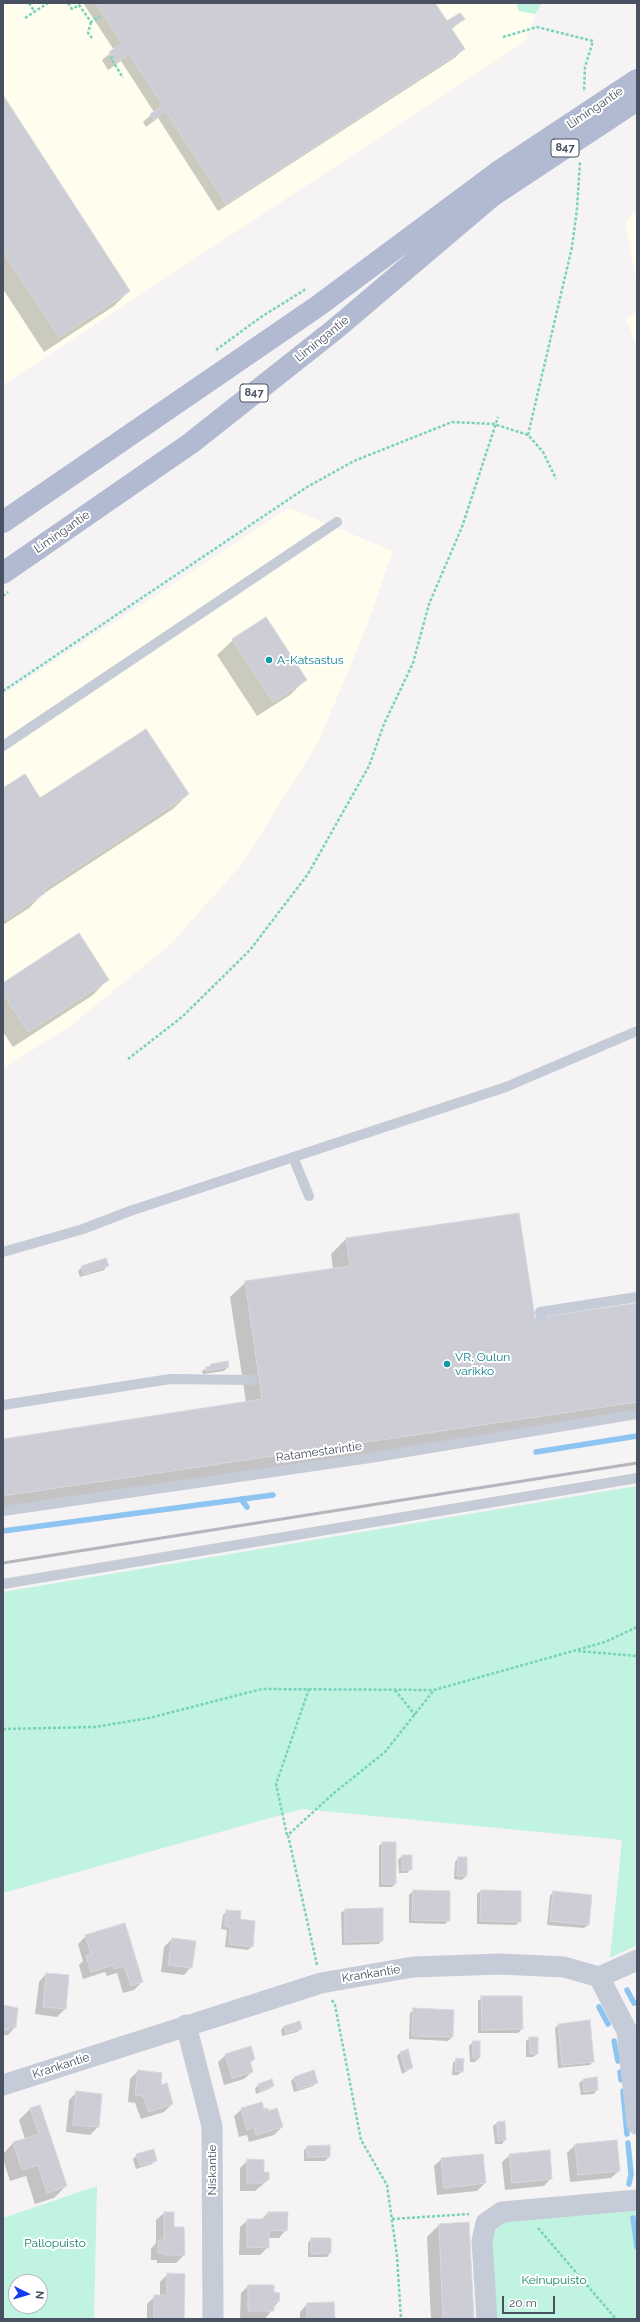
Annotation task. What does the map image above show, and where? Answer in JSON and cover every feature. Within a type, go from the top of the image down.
[{"type":"main road","name":"Limingantie","points":[[3,522],[318,306],[498,172],[637,80]]},
{"type":"main road","name":"Limingantie","points":[[3,573],[190,443],[334,330],[492,196],[637,100]]},
{"type":"street","points":[[637,1960],[599,1977],[627,2031],[637,2124]]},
{"type":"street","name":"Krankantie","points":[[3,2084],[321,1983],[413,1968],[500,1964],[557,1967],[599,1977]]},
{"type":"street","name":"Niskantie","points":[[186,2025],[212,2126],[213,2319]]},
{"type":"street","points":[[487,2319],[482,2241],[486,2223],[502,2212],[637,2200]]},
{"type":"lane","points":[[3,746],[337,522]]},
{"type":"lane","points":[[3,1252],[83,1229],[293,1157],[506,1087],[637,1031]]},
{"type":"lane","points":[[293,1157],[309,1196]]},
{"type":"lane","points":[[540,1317],[540,1312],[637,1297]]},
{"type":"lane","points":[[3,1405],[170,1379],[252,1380]]},
{"type":"lane","name":"Ratamestarintie","points":[[3,1511],[370,1458],[637,1414]]},
{"type":"lane","points":[[3,1584],[637,1478]]},
{"type":"path","points":[[29,3],[34,11]]},
{"type":"path","points":[[24,18],[48,3]]},
{"type":"path","points":[[68,3],[72,10],[80,5],[91,22]]},
{"type":"path","points":[[92,38],[88,33],[91,22],[100,16]]},
{"type":"path","points":[[503,37],[537,27],[593,41],[586,67],[584,98]]},
{"type":"path","points":[[113,57],[111,58],[123,78]]},
{"type":"path","points":[[528,435],[572,247],[577,209],[580,154]]},
{"type":"path","points":[[128,1059],[182,1017],[250,950],[308,874],[369,766],[384,724],[413,663],[429,604],[462,527],[494,424],[498,416]]},
{"type":"path","points":[[3,691],[307,487],[354,461],[452,422],[494,424],[528,435],[543,452],[556,479]]},
{"type":"path","points":[[3,1729],[95,1727],[149,1718],[262,1689],[434,1690],[605,1642],[637,1627]]},
{"type":"path","points":[[574,1650],[637,1656]]},
{"type":"path","points":[[288,1835],[276,1784],[309,1689]]},
{"type":"path","points":[[395,1690],[414,1715]]},
{"type":"path","points":[[534,2209],[538,2229],[616,2319]]},
{"type":"path","points":[[392,2219],[471,2214]]},
{"type":"shaded area","points":[[3,3],[539,3],[526,41],[3,385]]},
{"type":"shaded area","points":[[637,211],[637,284],[625,222]]},
{"type":"shaded area","points":[[637,312],[637,348],[626,318]]},
{"type":"shaded area","points":[[289,508],[393,551],[366,628],[319,741],[242,864],[172,943],[73,1024],[3,1069],[3,695]]},
{"type":"green space","points":[[516,3],[542,3],[535,14],[519,11]]},
{"type":"green space","points":[[637,1486],[637,1945],[610,1958],[622,1840],[302,1809],[3,1893],[3,1592]]},
{"type":"green space","name":"Pallopuisto","points":[[97,2186],[94,2319],[3,2319],[3,2218]]},
{"type":"green space","name":"Keinupuisto","points":[[631,2209],[637,2212],[637,2319],[496,2319],[491,2243],[493,2234],[505,2219]]},
{"type":"building","points":[[96,3],[435,3],[447,21],[460,13],[465,19],[451,28],[465,49],[226,204],[166,111],[154,120],[150,114],[163,106],[129,54],[116,63],[109,52],[122,43]]},
{"type":"building","points":[[3,95],[130,291],[59,337],[3,251]]},
{"type":"building","name":"A-Katsastus","points":[[266,617],[307,680],[273,702],[232,639]]},
{"type":"building","points":[[146,729],[189,794],[43,890],[45,893],[5,920],[3,917],[3,788],[25,774],[40,798]]},
{"type":"building","points":[[79,933],[109,980],[28,1032],[3,994],[3,983]]},
{"type":"building","name":"VR, Oulun varikko","points":[[519,1213],[535,1318],[637,1303],[637,1402],[3,1496],[3,1439],[262,1399],[245,1281],[350,1266],[346,1238]]},
{"type":"building","points":[[106,1258],[109,1266],[84,1274],[81,1266]]},
{"type":"building","points":[[228,1361],[229,1367],[206,1371],[206,1367],[211,1366],[211,1364]]},
{"type":"building","points":[[382,1842],[396,1842],[396,1884],[382,1884]]},
{"type":"building","points":[[402,1855],[412,1855],[412,1870],[402,1870]]},
{"type":"building","points":[[458,1857],[467,1857],[467,1876],[457,1876]]},
{"type":"building","points":[[413,1890],[450,1891],[450,1921],[412,1920]]},
{"type":"building","points":[[481,1890],[521,1891],[521,1922],[480,1921]]},
{"type":"building","points":[[553,1891],[592,1895],[589,1925],[550,1921]]},
{"type":"building","points":[[383,1908],[383,1941],[345,1942],[345,1909]]},
{"type":"building","points":[[226,1910],[241,1911],[240,1919],[255,1921],[253,1947],[229,1944],[230,1927],[225,1926]]},
{"type":"building","points":[[125,1923],[143,1982],[131,1986],[124,1966],[114,1969],[113,1965],[91,1972],[86,1956],[91,1954],[85,1935]]},
{"type":"building","points":[[172,1938],[196,1941],[192,1968],[168,1965]]},
{"type":"building","points":[[46,1973],[69,1975],[66,2009],[43,2007]]},
{"type":"building","points":[[481,1996],[522,1996],[523,2029],[482,2030]]},
{"type":"building","points":[[3,2005],[18,2008],[16,2027],[9,2027],[9,2030],[3,2030]]},
{"type":"building","points":[[413,2008],[454,2010],[453,2037],[412,2036]]},
{"type":"building","points":[[590,2020],[594,2062],[562,2065],[558,2024]]},
{"type":"building","points":[[300,2021],[302,2029],[286,2033],[284,2026]]},
{"type":"building","points":[[529,2037],[538,2037],[538,2054],[530,2054]]},
{"type":"building","points":[[473,2041],[480,2041],[480,2058],[473,2058]]},
{"type":"building","points":[[251,2046],[255,2059],[250,2061],[253,2072],[232,2078],[225,2054]]},
{"type":"building","points":[[408,2049],[413,2068],[405,2070],[400,2052]]},
{"type":"building","points":[[456,2058],[464,2059],[463,2072],[455,2071]]},
{"type":"building","points":[[138,2070],[162,2073],[161,2085],[167,2083],[173,2104],[149,2112],[143,2096],[135,2095]]},
{"type":"building","points":[[314,2070],[318,2083],[298,2089],[294,2077]]},
{"type":"building","points":[[597,2077],[598,2090],[584,2092],[583,2079]]},
{"type":"building","points":[[272,2079],[274,2086],[260,2091],[258,2084]]},
{"type":"building","points":[[76,2091],[102,2094],[99,2127],[73,2125]]},
{"type":"building","points":[[262,2102],[264,2109],[268,2108],[268,2111],[277,2108],[283,2127],[256,2135],[254,2127],[247,2130],[241,2108]]},
{"type":"building","points":[[40,2105],[67,2186],[47,2193],[38,2165],[22,2170],[13,2142],[39,2134],[30,2108]]},
{"type":"building","points":[[505,2121],[506,2140],[498,2141],[497,2122]]},
{"type":"building","points":[[617,2140],[620,2171],[578,2175],[575,2144]]},
{"type":"building","points":[[330,2145],[330,2157],[307,2157],[307,2146]]},
{"type":"building","points":[[154,2149],[157,2161],[140,2166],[136,2154]]},
{"type":"building","points":[[550,2150],[552,2179],[512,2183],[509,2154]]},
{"type":"building","points":[[483,2154],[486,2183],[444,2188],[441,2158]]},
{"type":"building","points":[[247,2159],[264,2160],[264,2172],[269,2172],[269,2180],[264,2180],[264,2183],[247,2183]]},
{"type":"building","points":[[164,2212],[174,2212],[174,2227],[184,2227],[185,2255],[164,2255],[164,2253],[158,2253],[158,2240],[164,2240]]},
{"type":"building","points":[[268,2212],[288,2212],[287,2231],[269,2230],[269,2248],[247,2247],[247,2219],[268,2219]]},
{"type":"building","points":[[469,2222],[474,2319],[443,2319],[439,2224]]},
{"type":"building","points":[[311,2238],[331,2238],[331,2253],[311,2254]]},
{"type":"building","points":[[167,2273],[185,2274],[184,2319],[154,2319],[154,2295],[167,2295]]},
{"type":"building","points":[[248,2285],[274,2285],[274,2292],[280,2293],[279,2302],[274,2302],[274,2311],[248,2311]]},
{"type":"building","points":[[334,2302],[335,2319],[307,2319],[307,2303]]},
{"type":"waterway","points":[[536,1452],[637,1436]]},
{"type":"waterway","points":[[3,1531],[273,1495]]},
{"type":"waterway","points":[[241,1499],[247,1507]]},
{"type":"waterway","points":[[627,1990],[634,2003]]},
{"type":"waterway","points":[[599,2007],[608,2024]]},
{"type":"waterway","points":[[614,2041],[618,2061]]},
{"type":"waterway","points":[[620,2072],[621,2080]]},
{"type":"waterway","points":[[623,2091],[627,2134]]},
{"type":"waterway","points":[[628,2143],[631,2174],[629,2184]]},
{"type":"waterway","points":[[633,2218],[637,2247]]},
{"type":"railway","points":[[3,1563],[637,1463]]},
{"type":"place","name":"A-Katsastus","points":[[269,660]]},
{"type":"place","name":"VR, Oulun varikko","points":[[447,1364]]}]
